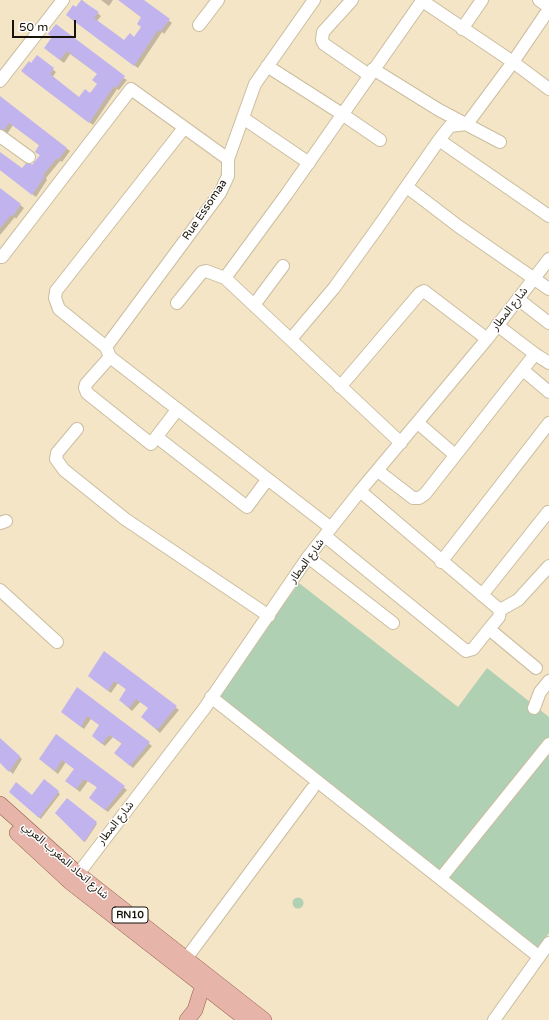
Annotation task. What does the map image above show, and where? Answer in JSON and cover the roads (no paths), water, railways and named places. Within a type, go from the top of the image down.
[{"type":"main road","name":"شارع اتحاد المغرب العربي","points":[[0,804],[78,874],[185,960],[247,1020]]},
{"type":"main road","name":"شارع اتحاد المغرب العربي","points":[[0,818],[70,882],[206,981]]},
{"type":"main road","points":[[191,1015],[206,981]]},
{"type":"main road","name":"شارع اتحاد المغرب العربي","points":[[220,993],[264,1020]]},
{"type":"main road","points":[[191,1015],[220,993]]},
{"type":"street","points":[[0,81],[63,0]]},
{"type":"street","points":[[199,25],[218,0]]},
{"type":"street","points":[[352,0],[323,32],[322,40],[324,44],[439,110],[500,142]]},
{"type":"street","points":[[225,278],[309,163],[421,0],[513,62],[549,89]]},
{"type":"street","points":[[462,29],[482,0]]},
{"type":"street","points":[[291,339],[334,288],[450,126],[467,124],[513,62],[549,8],[539,0]]},
{"type":"street","name":"Rue Essomaa","points":[[158,438],[151,444],[87,393],[85,388],[86,384],[220,192],[228,176],[228,159],[255,84],[308,2]]},
{"type":"street","points":[[267,66],[380,140]]},
{"type":"street","points":[[2,257],[132,89],[228,159]]},
{"type":"street","points":[[243,118],[309,163]]},
{"type":"street","points":[[184,128],[66,278],[55,295],[58,309],[177,410],[267,480],[465,650],[468,651],[473,649],[499,617],[500,610]]},
{"type":"street","points":[[0,136],[29,157]]},
{"type":"street","points":[[439,140],[549,216]]},
{"type":"street","points":[[407,187],[458,226],[549,289]]},
{"type":"street","name":"شارع المطار","points":[[78,874],[204,709],[308,557],[360,491],[487,339],[549,259]]},
{"type":"street","points":[[254,305],[283,266]]},
{"type":"street","points":[[177,303],[202,272],[206,271],[225,278],[401,443]]},
{"type":"street","points":[[340,387],[420,293],[424,291],[487,339]]},
{"type":"street","points":[[518,299],[549,323]]},
{"type":"street","points":[[497,325],[549,363]]},
{"type":"street","points":[[378,470],[410,496],[418,499],[425,494],[535,354]]},
{"type":"street","points":[[523,370],[549,392]]},
{"type":"street","points":[[177,410],[158,438],[247,507],[267,480]]},
{"type":"street","points":[[418,423],[455,455]]},
{"type":"street","points":[[441,562],[483,510],[549,423]]},
{"type":"street","points":[[77,429],[57,453],[56,459],[64,470],[125,519],[269,616]]},
{"type":"street","points":[[360,491],[441,562],[500,610]]},
{"type":"street","points":[[482,595],[548,512]]},
{"type":"street","points":[[308,557],[393,623]]},
{"type":"street","points":[[500,610],[518,600],[549,566]]},
{"type":"street","points":[[0,590],[57,642]]},
{"type":"street","points":[[489,629],[536,668]]},
{"type":"street","points":[[534,708],[540,692],[549,681]]},
{"type":"street","points":[[211,697],[538,956]]},
{"type":"street","points":[[441,878],[549,744]]},
{"type":"street","points":[[185,960],[312,789]]},
{"type":"street","points":[[494,1020],[538,956],[549,943]]}]
